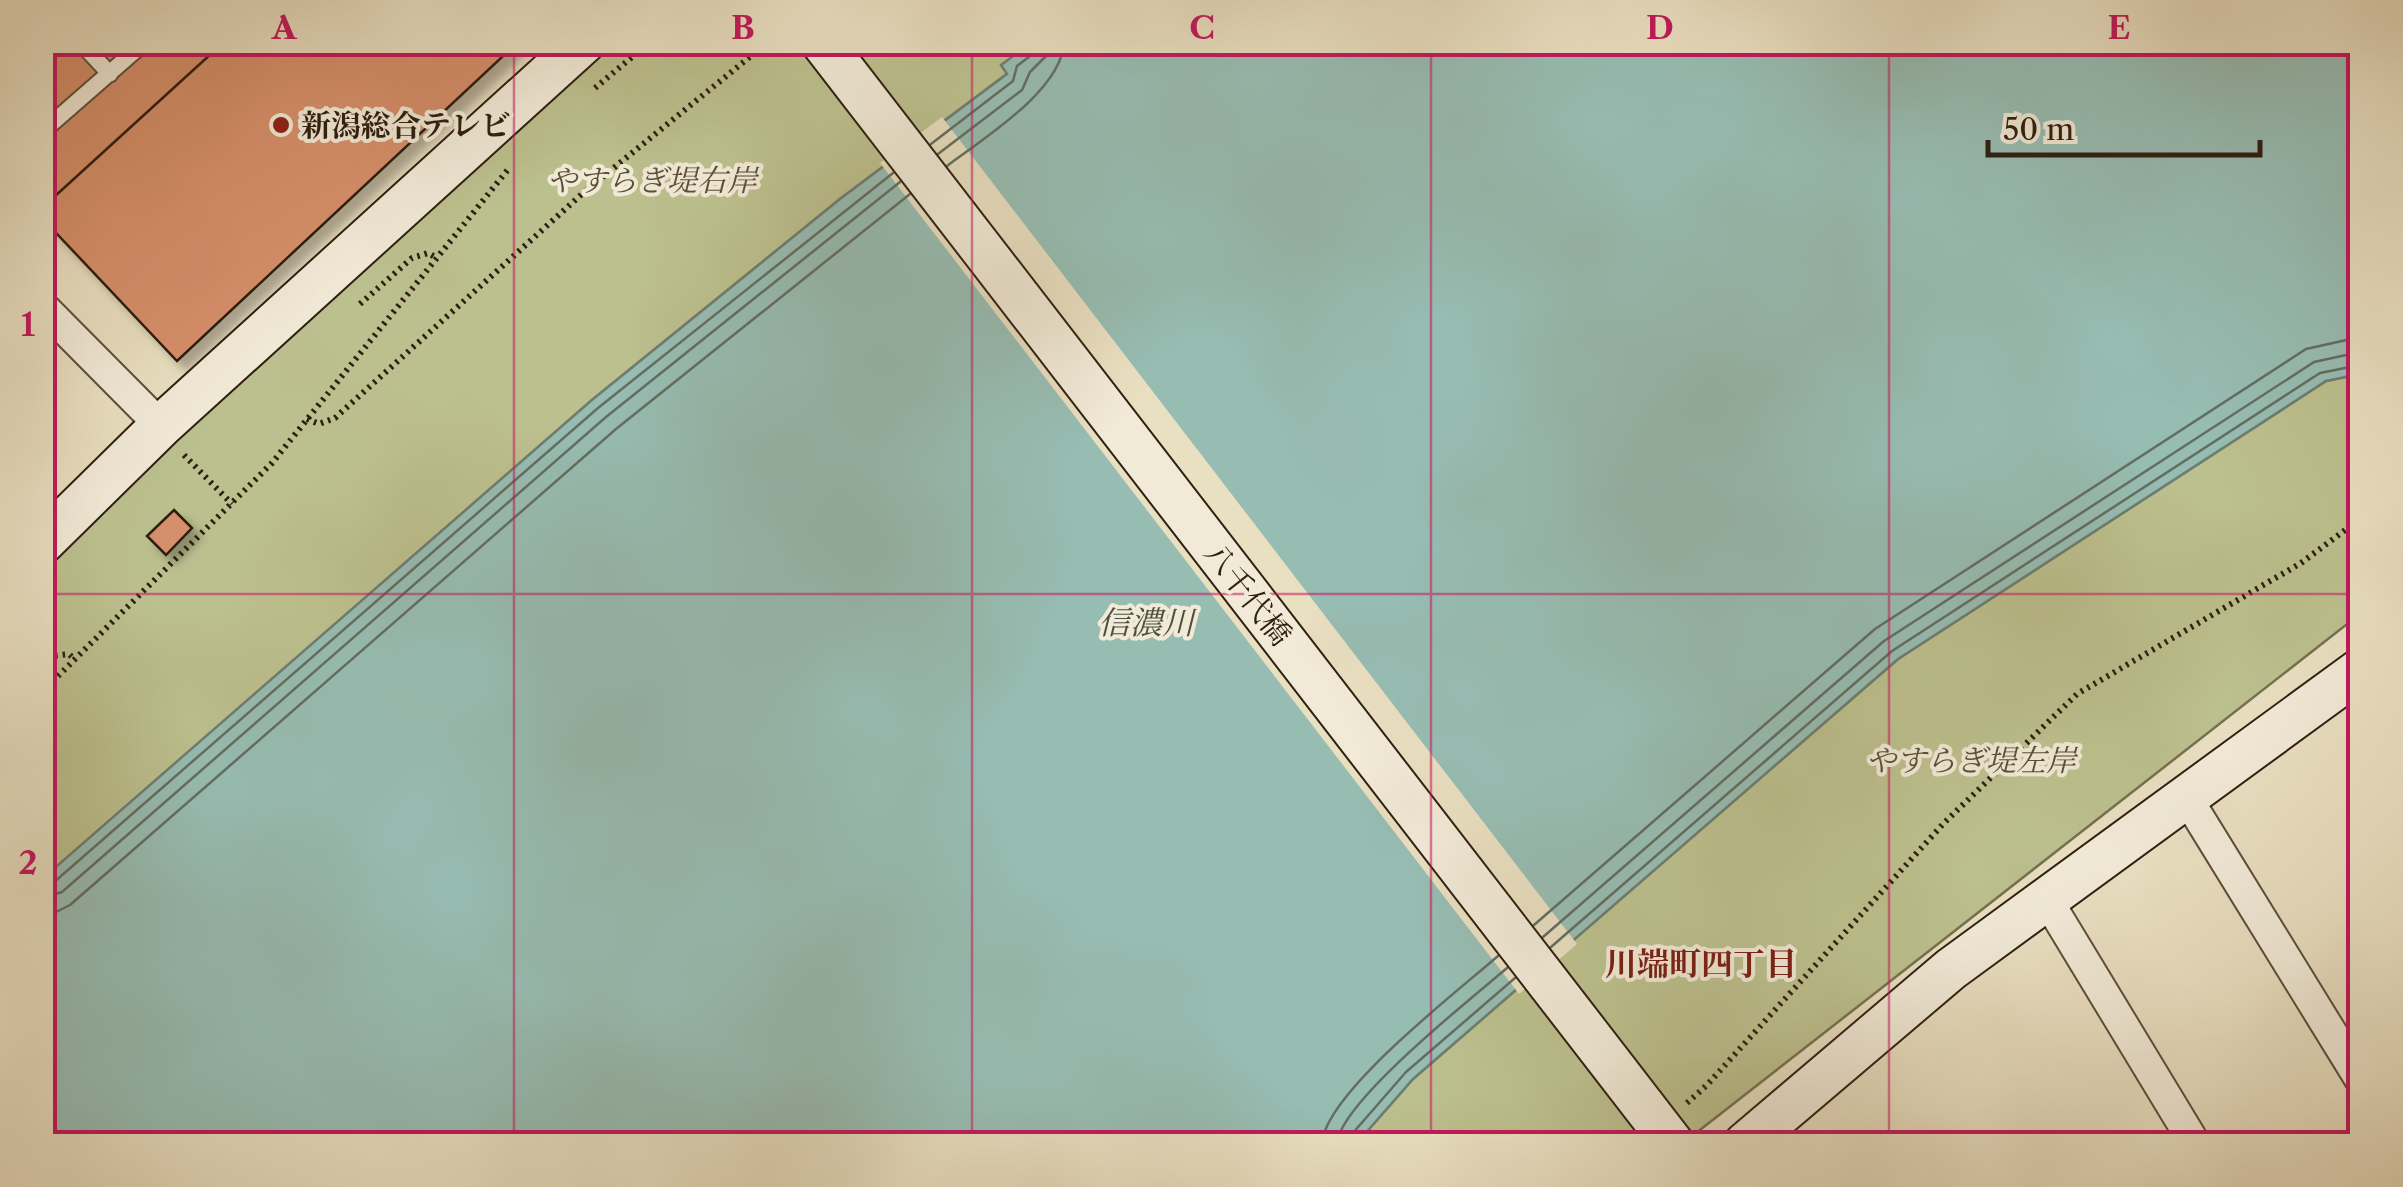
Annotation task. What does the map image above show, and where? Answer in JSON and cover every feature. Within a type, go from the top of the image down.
[{"type":"street","points":[[42,542],[172,440],[584,42]]},
{"type":"street","name":"八千代橋","points":[[822,42],[1676,1127]]},
{"type":"street","points":[[42,306],[172,440]]},
{"type":"street","points":[[1744,1144],[1950,969],[2360,670]]},
{"type":"street","points":[[2185,795],[2360,1078]]},
{"type":"street","points":[[2046,898],[2195,1144]]},
{"type":"lane","points":[[80,42],[110,74]]},
{"type":"lane","points":[[42,133],[145,42]]},
{"type":"lane","points":[[42,133],[145,42]]},
{"type":"path","points":[[307,419],[319,424],[335,418],[584,193],[768,42]]},
{"type":"path","points":[[42,692],[272,463],[516,159]]},
{"type":"path","points":[[172,440],[232,504]]},
{"type":"path","points":[[1676,1127],[1707,1085],[1943,824],[2077,694],[2301,563],[2360,519]]},
{"type":"path","points":[[42,662],[50,656],[68,654],[75,660]]},
{"type":"green space","name":"やすらぎ堤右岸","points":[[608,43],[1031,43],[1002,65],[1008,73],[840,199],[592,400],[43,879],[43,562],[547,93]]},
{"type":"green space","name":"やすらぎ堤左岸","points":[[2360,374],[2360,614],[1682,1144],[1356,1144],[1413,1079],[1898,659],[2326,381]]},
{"type":"water","name":"信濃川","points":[[1031,43],[2360,43],[2360,374],[2326,381],[1898,659],[1413,1079],[1356,1144],[43,1144],[42,879],[592,400],[840,199],[1007,74],[1001,65]]},
{"type":"pier","points":[[942,117],[1577,944],[1519,994],[880,163]]},
{"type":"building","points":[[42,42],[224,42],[42,208]]},
{"type":"building","name":"新潟総合テレビ","points":[[224,42],[518,42],[177,361],[42,218],[42,208]]},
{"type":"building","points":[[174,510],[192,528],[166,555],[147,536]]},
{"type":"place","name":"新潟総合テレビ","points":[[281,125]]},
{"type":"district","name":"川端町四丁目","points":[[1701,963]]}]
